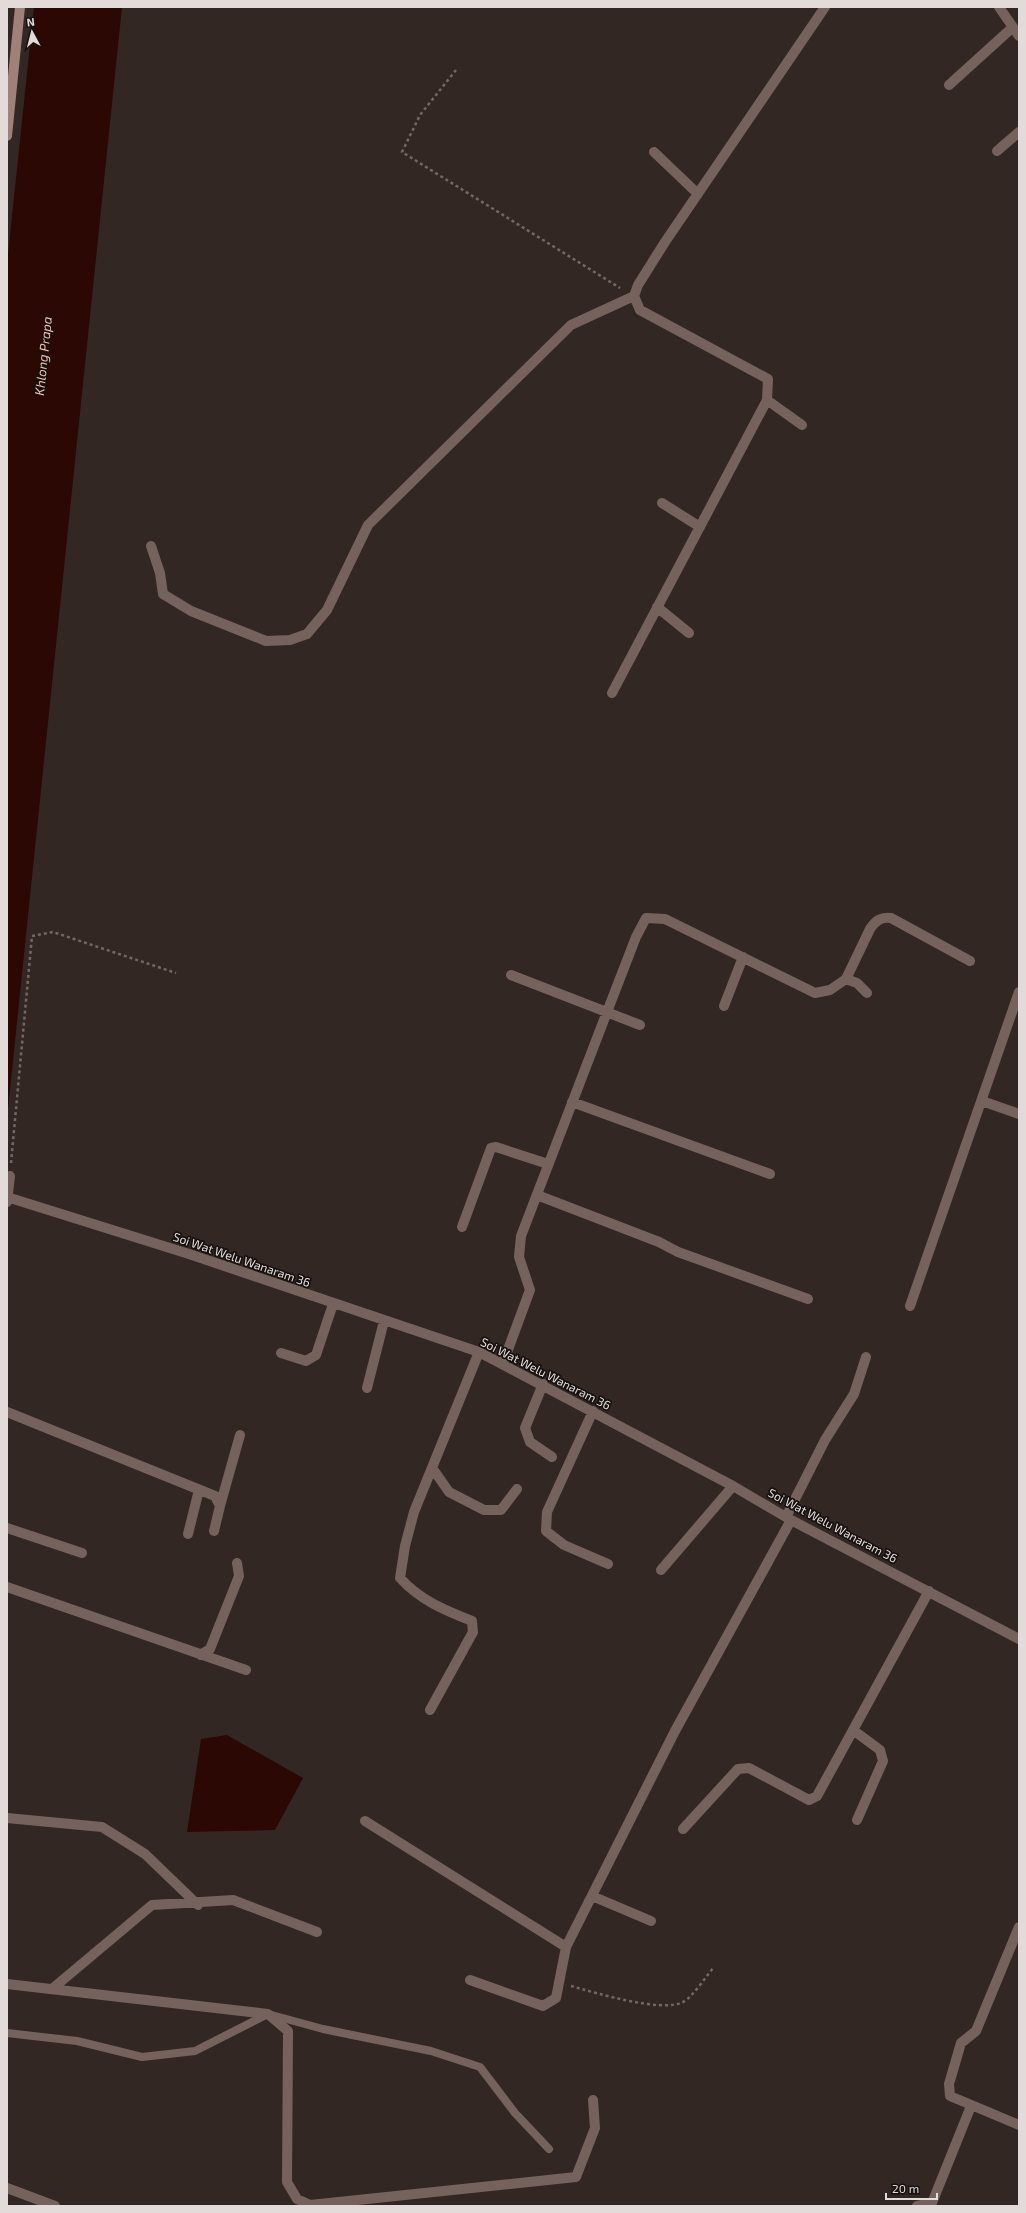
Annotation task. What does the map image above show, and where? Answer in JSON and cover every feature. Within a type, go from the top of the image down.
[{"type":"street","points":[[7,136],[20,7]]},
{"type":"street","points":[[612,693],[767,400],[768,379],[640,310],[634,296],[638,285],[698,194],[825,7]]},
{"type":"street","points":[[949,85],[1016,32],[999,7]]},
{"type":"street","points":[[997,151],[1019,132]]},
{"type":"street","points":[[654,152],[698,194]]},
{"type":"street","points":[[151,546],[160,573],[163,594],[191,611],[266,640],[290,640],[308,634],[327,610],[368,524],[571,325],[634,296]]},
{"type":"street","points":[[767,400],[802,425]]},
{"type":"street","points":[[662,502],[671,510],[700,527]]},
{"type":"street","points":[[657,607],[689,633]]},
{"type":"street","points":[[503,1363],[530,1290],[519,1258],[521,1236],[607,1012],[646,918],[665,919],[815,994],[830,990],[846,979],[870,928],[874,923],[885,918],[891,918],[970,960]]},
{"type":"street","points":[[724,1006],[743,957]]},
{"type":"street","points":[[511,974],[640,1025]]},
{"type":"street","points":[[846,979],[857,983],[868,993]]},
{"type":"street","points":[[910,1306],[1019,992]]},
{"type":"street","points":[[982,1101],[1019,1114]]},
{"type":"street","points":[[572,1102],[770,1174]]},
{"type":"street","points":[[462,1227],[491,1148],[496,1147],[548,1164]]},
{"type":"street","points":[[7,1202],[10,1176]]},
{"type":"street","points":[[537,1195],[659,1242],[678,1252],[808,1299]]},
{"type":"street","name":"Soi Wat Welu Wanaram 36","points":[[8,1197],[189,1254],[333,1304],[479,1352],[543,1384],[733,1486],[789,1518],[1019,1639]]},
{"type":"street","points":[[281,1353],[306,1361],[316,1355],[333,1304]]},
{"type":"street","points":[[367,1388],[384,1321]]},
{"type":"street","points":[[430,1710],[473,1632],[472,1620],[446,1611],[413,1592],[400,1578],[405,1546],[414,1512],[433,1469],[479,1352]]},
{"type":"street","points":[[470,1980],[543,2006],[556,1998],[566,1947],[675,1731],[789,1518],[826,1440],[854,1394],[866,1357]]},
{"type":"street","points":[[543,1384],[525,1428],[530,1442],[552,1457]]},
{"type":"street","points":[[593,1411],[547,1512],[546,1531],[564,1545],[608,1564]]},
{"type":"street","points":[[7,1412],[215,1496],[220,1506]]},
{"type":"street","points":[[214,1531],[240,1435]]},
{"type":"street","points":[[433,1469],[449,1492],[484,1510],[501,1510],[517,1489]]},
{"type":"street","points":[[661,1570],[733,1486]]},
{"type":"street","points":[[188,1534],[200,1490]]},
{"type":"street","points":[[7,1528],[82,1553]]},
{"type":"street","points":[[200,1655],[210,1648],[239,1576],[237,1563]]},
{"type":"street","points":[[7,1587],[246,1670]]},
{"type":"street","points":[[684,1829],[738,1769],[749,1768],[809,1800],[818,1796],[929,1591]]},
{"type":"street","points":[[853,1730],[880,1750],[883,1761],[857,1820]]},
{"type":"street","points":[[7,1818],[102,1826],[145,1854],[198,1904]]},
{"type":"street","points":[[365,1821],[566,1947]]},
{"type":"street","points":[[592,1896],[651,1921]]},
{"type":"street","points":[[52,1989],[152,1906],[198,1904],[233,1900],[317,1932]]},
{"type":"street","points":[[1019,1927],[976,2031],[961,2043],[949,2084],[950,2096],[1019,2125]]},
{"type":"street","points":[[7,1984],[268,2014],[288,2031],[287,2182],[297,2199],[310,2205],[576,2177],[595,2128],[593,2100]]},
{"type":"street","points":[[917,2206],[932,2203],[971,2106]]},
{"type":"street","points":[[7,2188],[55,2206]]},
{"type":"lane","points":[[7,2033],[77,2040],[142,2057],[195,2051],[268,2014],[323,2030],[431,2051],[480,2067],[515,2112],[549,2149]]},
{"type":"path","points":[[456,70],[420,115],[402,152],[634,296]]},
{"type":"path","points":[[10,1176],[32,936],[53,932],[176,973]]},
{"type":"path","points":[[559,1983],[612,1998],[670,2006],[685,2002],[714,1967]]},
{"type":"water","name":"Khlong Prapa","points":[[34,7],[122,7],[7,1119],[7,264]]},
{"type":"water","points":[[227,1735],[303,1778],[275,1830],[187,1832],[201,1739]]}]
